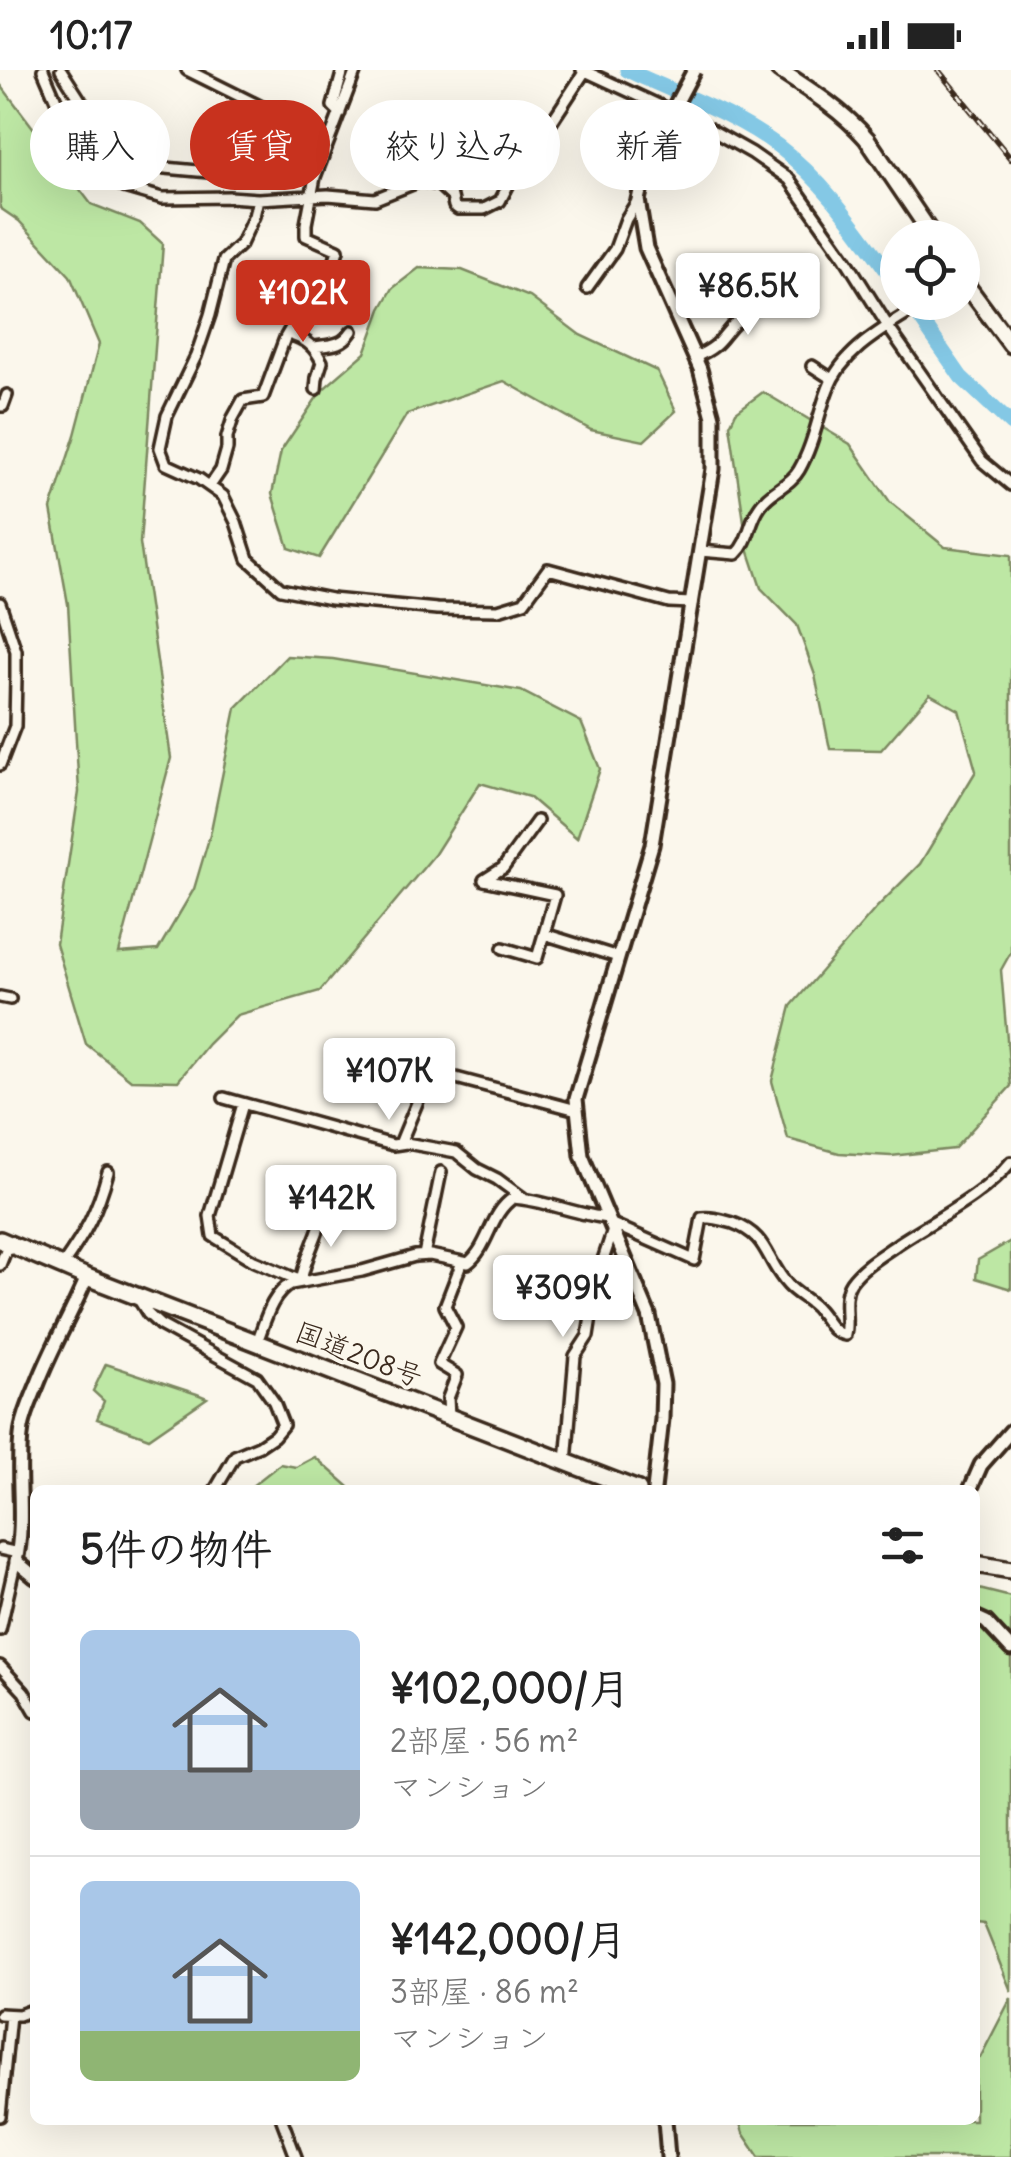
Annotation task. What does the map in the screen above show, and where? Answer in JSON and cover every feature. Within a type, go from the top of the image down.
[{"type":"highway","name":"国道208号","points":[[1,1251],[62,1266],[625,1485]]},
{"type":"highway","points":[[980,1565],[1011,1570]]},
{"type":"main road","points":[[778,70],[854,124],[922,220]]},
{"type":"main road","points":[[980,304],[1011,346]]},
{"type":"street","points":[[43,70],[84,153],[100,172],[124,187],[162,198],[258,199],[313,194],[375,200],[420,180],[438,185],[452,197],[458,209],[484,209],[500,201],[524,154],[547,129],[584,71],[706,127],[790,180],[982,461],[1011,485]]},
{"type":"street","points":[[60,70],[115,154],[134,166],[190,171]]},
{"type":"street","points":[[188,70],[248,100]]},
{"type":"street","points":[[340,113],[333,106],[343,70]]},
{"type":"street","points":[[330,136],[356,70]]},
{"type":"street","points":[[655,1485],[662,1384],[648,1315],[582,1156],[576,1099],[652,846],[713,469],[714,417],[695,356],[646,248],[638,200],[646,161],[694,70]]},
{"type":"street","points":[[210,486],[221,470],[227,436],[243,400],[263,397],[288,334],[330,274],[338,250],[306,236],[314,190]]},
{"type":"street","points":[[258,199],[241,244],[224,260],[210,315],[196,356],[167,416],[160,448],[166,464],[223,496],[248,560],[281,590],[348,601],[498,610],[524,602],[548,569],[669,602],[692,604]]},
{"type":"street","points":[[587,288],[615,249],[626,218],[638,200]]},
{"type":"street","points":[[695,356],[710,350],[739,318],[786,286]]},
{"type":"street","points":[[700,551],[736,554],[744,547],[758,508],[798,472],[832,379],[844,360],[900,320]]},
{"type":"street","points":[[314,347],[337,345],[352,331]]},
{"type":"street","points":[[288,334],[314,347],[322,362],[316,389]]},
{"type":"street","points":[[812,366],[832,379]]},
{"type":"street","points":[[0,406],[7,395]]},
{"type":"street","points":[[0,602],[16,651],[15,726],[0,766]]},
{"type":"street","points":[[503,948],[537,958],[554,895],[484,880],[503,868],[537,822]]},
{"type":"street","points":[[544,934],[618,958]]},
{"type":"street","points":[[400,1144],[424,1086],[437,1073],[577,1110]]},
{"type":"street","points":[[224,1098],[393,1145],[456,1152],[525,1199]]},
{"type":"street","points":[[243,1104],[210,1216],[213,1236],[254,1261],[301,1281]]},
{"type":"street","points":[[257,1342],[284,1287],[424,1255],[468,1263],[474,1260],[508,1200],[516,1197],[611,1224],[694,1260],[702,1218],[743,1227],[758,1236],[792,1290],[816,1307],[833,1331],[845,1335],[846,1296],[851,1283],[882,1255],[992,1183],[1011,1162]]},
{"type":"street","points":[[62,1266],[86,1232],[108,1172]]},
{"type":"street","points":[[424,1255],[440,1172]]},
{"type":"street","points":[[301,1281],[305,1257],[319,1234],[324,1211]]},
{"type":"street","points":[[566,1462],[575,1356],[588,1336],[611,1224]]},
{"type":"street","points":[[449,1416],[448,1398],[457,1375],[439,1364],[456,1328],[446,1306],[462,1262]]},
{"type":"street","points":[[0,1630],[17,1556],[26,1412],[52,1347],[88,1277]]},
{"type":"street","points":[[136,1296],[160,1325],[257,1378],[274,1402],[283,1425],[259,1446],[235,1456],[218,1485]]},
{"type":"street","points":[[972,1485],[981,1465],[1011,1431]]},
{"type":"street","points":[[19,1536],[30,1537]]},
{"type":"street","points":[[0,1552],[17,1556],[30,1572]]},
{"type":"street","points":[[980,1619],[1011,1649]]},
{"type":"street","points":[[0,1666],[30,1702]]},
{"type":"street","points":[[0,2116],[5,2014],[30,2011]]},
{"type":"street","points":[[284,2125],[296,2157]]},
{"type":"street","points":[[665,2125],[668,2157]]},
{"type":"green space","points":[[0,84],[30,124],[30,190],[80,190],[91,204],[140,223],[163,244],[140,543],[171,758],[119,953],[158,950],[194,889],[210,835],[236,708],[287,656],[333,659],[521,691],[581,722],[600,769],[577,838],[529,797],[480,783],[435,854],[320,991],[237,1015],[178,1081],[131,1080],[86,1044],[56,944],[79,792],[68,604],[51,509],[99,344],[70,276],[19,221],[0,208]]},
{"type":"green space","points":[[419,268],[462,270],[530,297],[580,335],[657,371],[676,411],[644,441],[591,430],[504,381],[407,414],[319,558],[289,548],[272,494],[281,451],[321,391],[365,353],[393,288]]},
{"type":"green space","points":[[763,392],[850,444],[890,502],[945,547],[1011,555],[1011,952],[1001,970],[1011,1086],[954,1149],[891,1156],[839,1153],[788,1139],[772,1081],[791,1006],[920,864],[976,771],[959,710],[930,694],[881,750],[830,749],[815,675],[797,625],[761,588],[748,549],[730,425],[736,412]]},
{"type":"green space","points":[[1011,1241],[1011,1289],[976,1278],[978,1260]]},
{"type":"green space","points":[[106,1364],[207,1398],[149,1438],[97,1419],[104,1401],[93,1391]]},
{"type":"green space","points":[[315,1457],[347,1485],[253,1485],[280,1464],[296,1467]]},
{"type":"green space","points":[[980,1589],[1011,1597],[1011,1991],[984,1924],[980,1924]]},
{"type":"green space","points":[[1011,1998],[1011,2157],[759,2157],[741,2125],[980,2125],[980,2058]]},
{"type":"waterway","points":[[627,70],[724,113],[778,146],[828,194],[880,261]]},
{"type":"waterway","points":[[921,320],[961,377],[1011,424]]},
{"type":"railway","points":[[938,70],[1011,159]]}]
